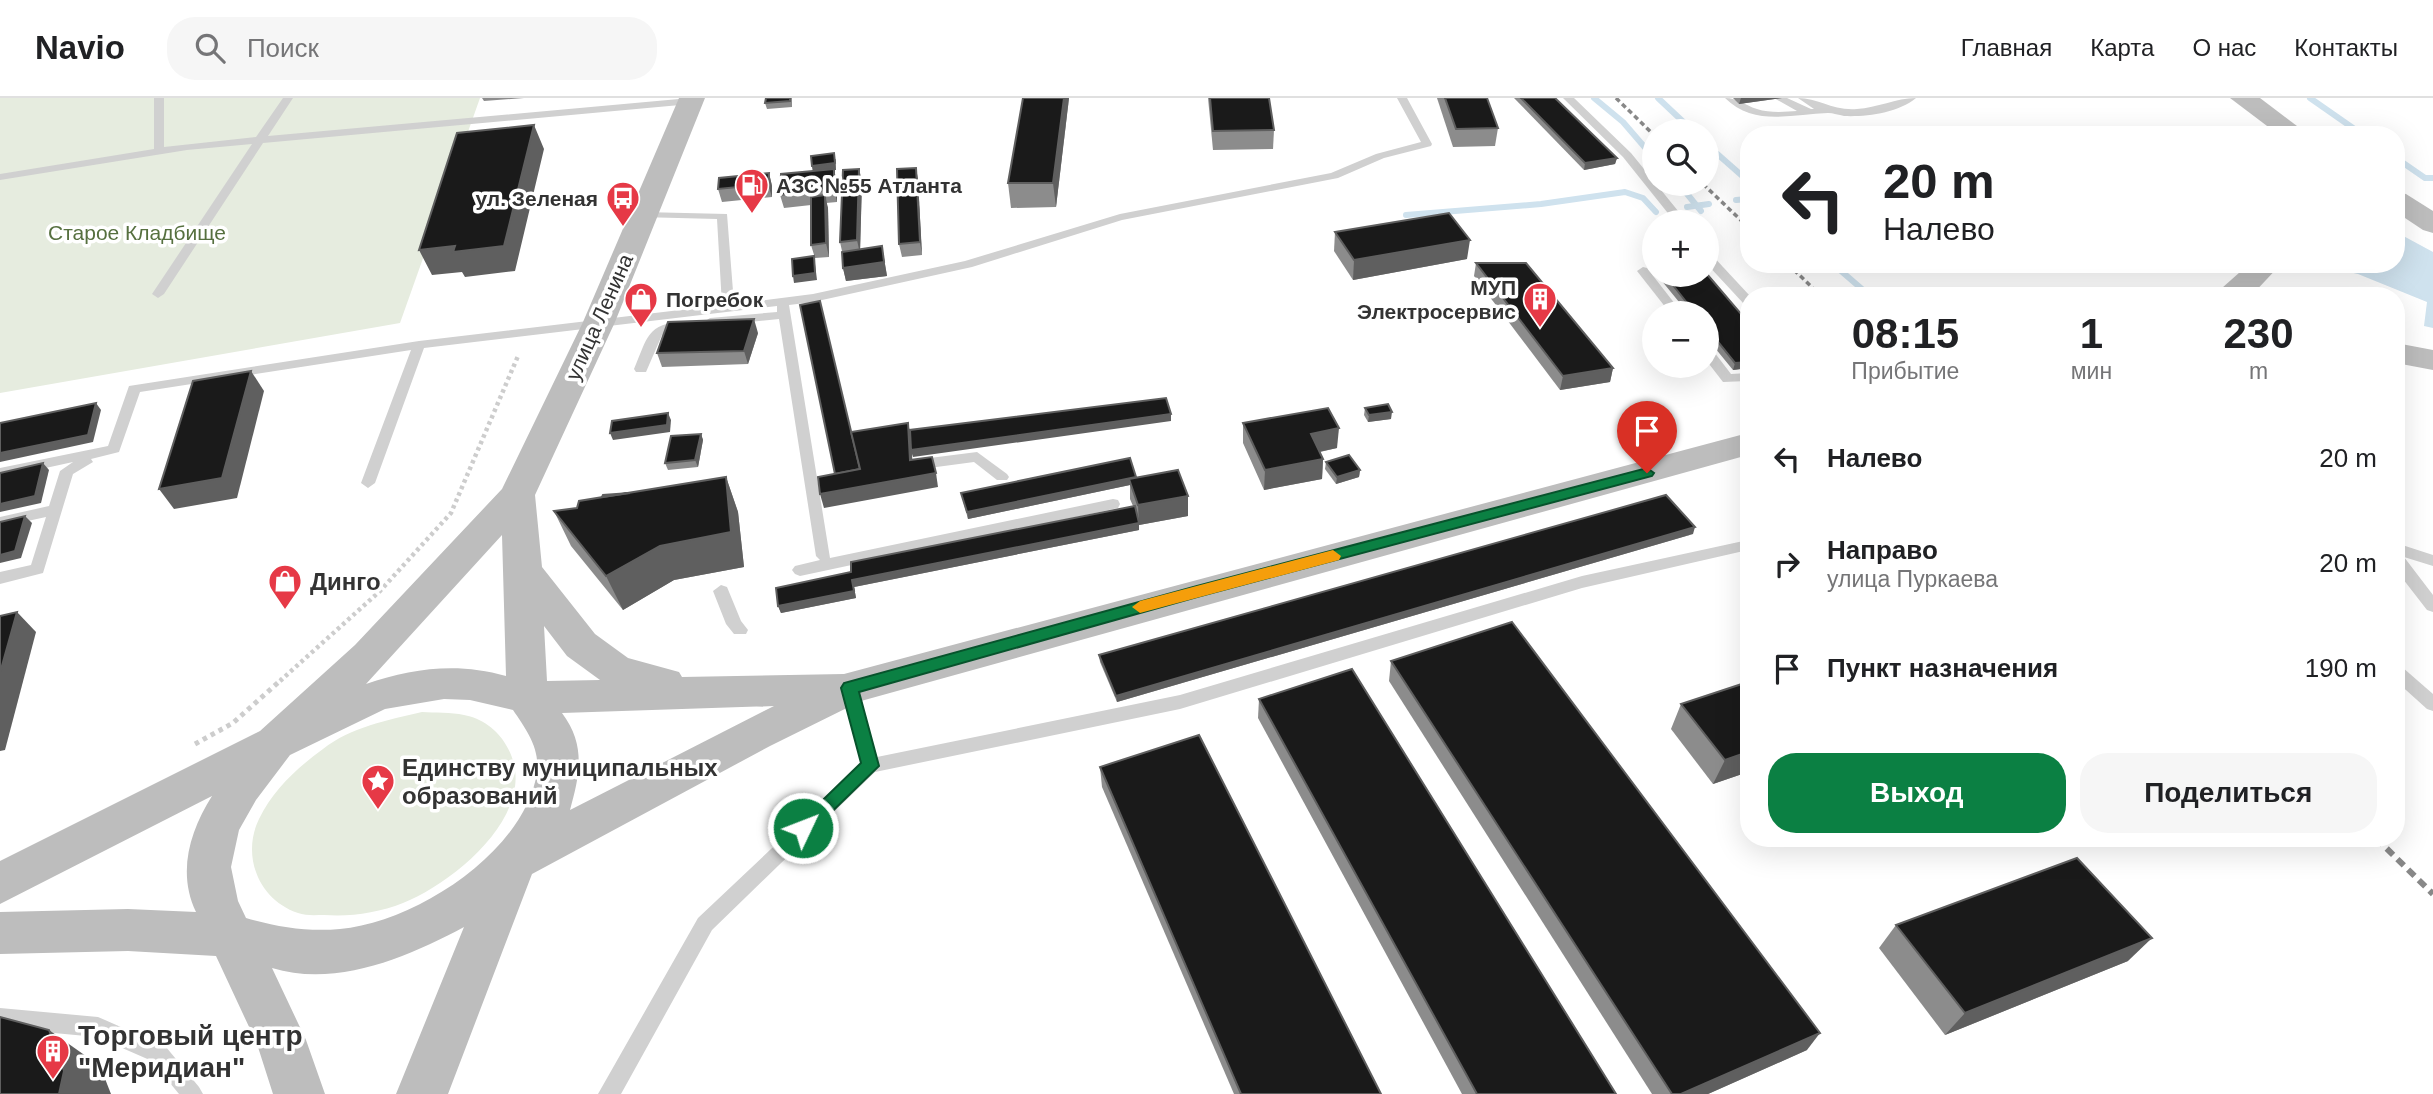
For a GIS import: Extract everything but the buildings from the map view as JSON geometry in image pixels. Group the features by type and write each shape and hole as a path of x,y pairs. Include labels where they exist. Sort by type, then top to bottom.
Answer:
{"main road":[{"path":"2243,98 2279,126"},
{"name":"улица Ленина","path":"517,495 598,321 692,99"},
{"path":"2405,206 2433,224"},
{"path":"2244,287 2257,273"},
{"path":"2405,354 2433,360"},
{"path":"422,1094 514,861 755,734 850,688 1740,446"},
{"path":"0,933 128,930 232,935 283,950 342,951 405,934 466,903 514,861 546,816 559,771 552,733 527,698 523,570 517,495"},
{"path":"299,1094 281,1040 215,903 208,867 217,827 241,787 275,743 369,656 517,495"},
{"path":"523,570 581,645 616,670 664,683 775,690"},
{"path":"0,884 365,699 412,685 457,682 497,688 527,698 850,688"}],"lane":[{"path":"159,98 159,152"},
{"path":"158,295 288,98"},
{"path":"641,369 656,333 669,326 783,308 821,296 968,264 1120,217 1334,176 1380,156 1427,144 1402,98"},
{"path":"1567,98 1627,155 1671,210"},
{"path":"1730,98 1740,107 1773,115 1880,109 1911,98"},
{"path":"1779,98 1809,113"},
{"path":"1803,98 1824,111"},
{"path":"0,177 159,152 598,103 692,99"},
{"path":"643,215 723,216 728,307"},
{"path":"1719,270 1740,292"},
{"path":"1656,287 1667,301"},
{"path":"0,578 38,569 67,471 114,449 134,389 419,345 598,321 728,307 783,308"},
{"path":"783,308 824,556"},
{"path":"368,484 419,345"},
{"path":"1719,368 1728,379"},
{"path":"1719,377 1740,378"},
{"path":"0,473 114,449"},
{"path":"913,465 977,457 1002,477"},
{"path":"800,570 1113,504"},
{"path":"0,522 55,510"},
{"path":"609,1094 705,923 870,766 1180,702 1582,582 1740,547"},
{"path":"2405,551 2433,561"},
{"path":"2405,571 2433,606"},
{"path":"721,591 734,624 740,630"},
{"path":"2405,679 2433,704"},
{"path":"850,688 870,766"},
{"path":"0,1018 98,1027 159,1054 192,1094"}],"path":[{"path":"184,750 233,723 380,591 450,513 518,356"}],"green space":[{"name":"Старое Кладбище","path":"0,98 480,98 400,323 0,393"},
{"path":"422,712 459,714 477,719 494,730 506,745 515,769 514,793 505,817 489,840 447,878 403,903 354,915 304,915 284,907 264,887 253,862 254,833 271,798 295,772 334,741 370,725"}],"water":[{"path":"2405,237 2433,252 2433,328 2424,326 2427,302 2405,293 2405,287 2390,287 2354,273 2405,273"}],"waterway":[{"path":"1594,98 1623,122 1642,144"},
{"path":"1658,98 1680,119"},
{"path":"2310,98 2350,126"},
{"path":"1719,155 1740,174"},
{"path":"2405,164 2425,178 2433,178"},
{"path":"1406,215 1541,204 1625,192 1643,198 1654,210"},
{"path":"1689,196 1697,206"},
{"path":"1736,200 1740,200"},
{"path":"1697,206 1709,204"},
{"path":"1687,207 1697,206"},
{"path":"1697,206 1700,210"},
{"path":"1843,273 1860,287"}],"railway":[{"path":"1616,98 1642,123"},
{"path":"1716,196 1740,219"},
{"path":"1797,273 1812,287"},
{"path":"2385,847 2433,894"}],"slow traffic":[{"path":"1140,607 1333,556"}],"place":[{"name":"АЗС №55 Атланта","path":"752,215"},
{"name":"ул. Зеленая","path":"623,228"},
{"name":"Погребок","path":"641,329"},
{"name":"МУП Электросервис","path":"1540,329"},
{"name":"Динго","path":"285,611"},
{"name":"Единству муниципальных образований","path":"378,811"},
{"name":"Торговый центр \"Меридиан\"","path":"53,1081"}],"route":[{"path":"803,828 870,766 850,688 1197,592 1647,473"}]}
